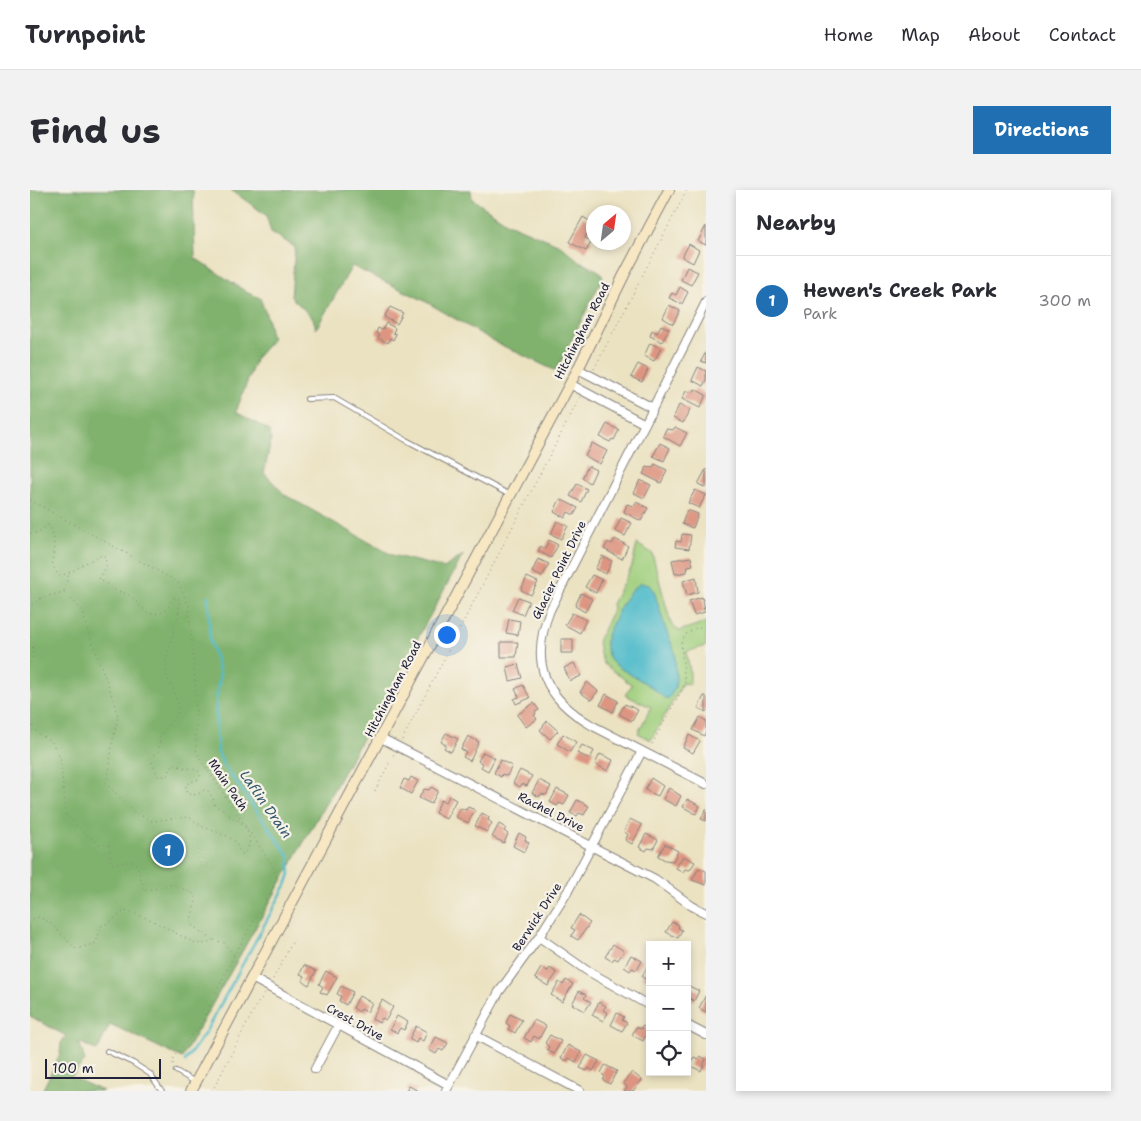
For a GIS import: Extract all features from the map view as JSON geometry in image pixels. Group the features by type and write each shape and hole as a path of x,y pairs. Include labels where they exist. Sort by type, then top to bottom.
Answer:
{"street":[{"name":"Hitchingham Road","path":"193,1087 578,369 669,190"},
{"name":"Glacier Point Drive","path":"705,780 642,751 575,716 564,707 548,685 540,648 544,625 550,610 706,302"},
{"path":"578,369 653,408"},
{"path":"570,384 645,424"},
{"name":"Rachel Drive","path":"381,738 655,879 692,906 706,913"},
{"name":"Berwick Drive","path":"447,1088 500,992 539,937 568,891 642,751"},
{"path":"539,937 586,970 646,1004"},
{"name":"Crest Drive","path":"252,978 447,1088"},
{"path":"315,1069 338,1026"},
{"path":"691,1027 706,1035"},
{"path":"475,1035 580,1091"}],"lane":[{"path":"307,399 334,398 406,440 510,495"},
{"path":"107,1051 133,1063 150,1074 162,1091"},
{"path":"176,1071 193,1087"}],"path":[{"path":"591,376 687,190"},
{"path":"375,791 583,390"},
{"name":"Main Path","path":"30,500 178,582 189,606 196,696 196,750 200,759 272,865 276,875 273,887 234,956 199,1027 173,1058 172,1061 176,1071"},
{"path":"30,533 37,533 48,526 53,531 55,546 53,566 59,576 69,574 93,558 104,555 107,566 99,579 116,590 129,595 149,614 160,613 169,608 172,599 176,597 180,600 178,615 166,659 167,679 172,686 179,707 177,715 160,737 159,751 151,756 153,765 158,776 166,776 174,763 178,766 198,770 199,779 186,784 186,793 190,795 199,794 204,790 208,791 213,798 215,806 223,809 226,815 239,821 250,837 250,844 243,854 238,849 236,842 227,836 201,826 189,817 152,821 134,812 106,782 118,717 82,610 64,592"},
{"path":"64,592 69,574"},
{"path":"30,606 41,598 64,592"},
{"path":"652,744 685,684 681,642 686,634 706,625"},
{"path":"30,632 32,660 30,663"},
{"path":"30,722 37,733 50,741 60,757 66,815 99,844 109,845 111,864 133,861 138,868 144,891 174,884 194,894 196,900 190,924 213,940 224,943 234,956"},
{"path":"30,920 39,917 48,921 76,949 96,943 101,926 109,923 125,910 149,919 195,943 204,944 213,940"},
{"path":"211,1091 216,1086 257,1004 269,987 294,939"}],"green space":[{"path":"30,190 193,190 195,258 248,293 260,298 267,317 272,340 256,358 236,412 270,431 271,441 264,473 285,495 392,555 444,568 463,555 393,684 182,1058 110,1024 97,1051 79,1042 85,1061 71,1077 103,1091 42,1091 60,1054 61,1043 66,1036 30,1016"},
{"path":"231,190 471,190 472,199 508,223 560,245 579,261 599,271 603,277 556,371 495,342 423,300 352,266 316,329 313,318 291,297 295,247 271,232 266,215"},
{"path":"637,544 652,553 671,624 679,631 706,622 706,646 686,652 690,671 690,684 683,683 651,740 638,733 651,707 625,695 632,685 604,664 598,642 613,609 612,604 632,566"}],"water":[{"path":"641,583 649,585 654,591 675,652 675,688 669,698 664,698 658,692 613,663 606,650 607,636 619,609 628,595"}],"building":[{"path":"583,217 586,219 586,251 569,242"},
{"path":"706,226 706,245 698,241"},
{"path":"689,244 699,250 693,263 682,257"},
{"path":"687,267 698,272 691,285 681,280"},
{"path":"680,287 688,292 682,304 669,298 672,293 676,295"},
{"path":"669,305 680,311 673,324 663,318"},
{"path":"390,307 403,313 397,324 384,317"},
{"path":"386,323 395,328 393,333 396,334 393,340 390,338 388,343 378,338 379,335 376,333 378,328 382,330"},
{"path":"661,325 669,329 662,342 650,336 652,330 657,333"},
{"path":"650,343 661,348 654,361 644,356"},
{"path":"706,352 706,363 701,361"},
{"path":"638,364 648,369 642,382 631,377"},
{"path":"698,367 706,371 706,380 703,386 692,380"},
{"path":"695,389 706,395 700,408 682,399 686,391 693,393"},
{"path":"679,405 690,410 683,423 673,418"},
{"path":"607,424 619,430 614,440 612,439 610,442 600,437"},
{"path":"675,427 687,433 680,446 663,436 666,429 673,430"},
{"path":"592,443 607,451 600,464 585,456"},
{"path":"660,443 670,448 664,461 653,456"},
{"path":"655,464 667,470 661,483 643,474 647,467 653,468"},
{"path":"588,466 596,470 590,483 582,478"},
{"path":"706,469 706,488 698,484"},
{"path":"640,480 651,485 644,498 634,493"},
{"path":"577,484 587,489 581,502 570,496"},
{"path":"695,490 706,495 699,508 688,503"},
{"path":"560,499 578,508 574,515 568,512 565,518 554,512"},
{"path":"636,502 648,508 641,521 624,512 627,504 634,506"},
{"path":"687,510 698,514 693,528 682,524"},
{"path":"621,518 632,523 625,536 615,531"},
{"path":"557,521 568,526 561,539 551,534"},
{"path":"682,534 691,535 689,549 675,547 676,541 681,542"},
{"path":"615,539 628,546 622,559 604,549 608,542 612,544"},
{"path":"549,540 558,545 551,558 538,551 541,546 545,549"},
{"path":"602,556 612,561 606,574 595,569"},
{"path":"691,557 693,565 688,566 687,572 675,574 672,560"},
{"path":"538,559 549,564 542,577 532,572"},
{"path":"592,575 602,580 596,593 585,587"},
{"path":"527,577 538,582 531,595 521,590"},
{"path":"696,577 698,592 687,595 683,581"},
{"path":"581,593 592,599 585,612 575,606"},
{"path":"518,597 529,601 523,615 512,610"},
{"path":"702,597 705,612 694,615 689,601"},
{"path":"572,613 586,620 580,633 565,625"},
{"path":"509,619 520,621 518,635 506,633"},
{"path":"561,639 573,639 573,653 561,653"},
{"path":"501,642 518,642 516,657 501,657"},
{"path":"574,663 581,676 570,681 564,668"},
{"path":"518,664 522,678 510,681 507,667"},
{"path":"587,682 598,691 591,700 580,692"},
{"path":"523,685 530,698 516,704 514,699 519,697 515,689"},
{"path":"606,694 618,701 613,712 600,705"},
{"path":"704,696 706,696 706,712 698,708"},
{"path":"534,703 539,710 534,715 537,719 526,727 517,715"},
{"path":"625,704 638,710 632,721 619,714"},
{"path":"700,717 706,721 704,736 693,730"},
{"path":"547,721 558,731 550,739 540,730"},
{"path":"446,733 458,739 451,752 444,748 446,745 441,742"},
{"path":"563,734 576,742 570,752 557,744"},
{"path":"689,735 700,741 693,753 683,748"},
{"path":"468,736 479,742 470,761 463,757 466,752 461,749"},
{"path":"582,745 594,751 590,759 577,753"},
{"path":"483,752 495,758 488,771 481,767 483,764 478,761"},
{"path":"600,754 613,760 608,771 595,764"},
{"path":"500,760 512,766 507,776 502,774 501,777 494,773"},
{"path":"520,770 532,776 527,786 522,784 520,787 513,783"},
{"path":"411,777 418,781 411,794 400,788 404,779 409,781"},
{"path":"651,778 663,786 658,796 645,790"},
{"path":"539,780 551,786 546,795 541,794 539,797 532,793"},
{"path":"431,787 438,791 431,804 419,798 424,789 429,790"},
{"path":"669,788 681,796 676,806 663,799"},
{"path":"557,789 569,795 564,805 559,803 557,806 550,802"},
{"path":"449,796 456,800 446,819 435,813 441,800 446,802"},
{"path":"687,799 700,806 696,814 683,807"},
{"path":"577,800 589,806 584,815 579,813 577,816 570,813"},
{"path":"468,807 475,810 468,823 456,817 461,808 466,810"},
{"path":"706,809 706,821 701,819"},
{"path":"482,813 489,817 488,820 492,823 487,832 475,826"},
{"path":"630,819 642,825 632,844 625,840 628,835 624,831"},
{"path":"499,824 506,828 504,831 508,834 504,843 492,837"},
{"path":"519,833 526,837 525,840 529,843 524,852 513,846"},
{"path":"646,834 658,840 653,849 648,848 646,851 639,847"},
{"path":"665,844 678,851 673,861 665,860 658,856"},
{"path":"683,856 695,862 690,870 685,869 683,872 676,868"},
{"path":"699,868 706,871 706,885 692,880"},
{"path":"579,915 590,923 578,940 571,936 575,930 571,928"},
{"path":"672,922 679,925 678,928 682,930 678,938 666,932"},
{"path":"613,944 624,951 618,960 614,958 612,961 605,957"},
{"path":"631,955 642,961 637,970 632,968 630,971 624,967"},
{"path":"304,965 316,971 309,985 302,981 304,976 300,974"},
{"path":"541,968 548,971 550,968 557,973 548,986 535,978"},
{"path":"646,969 646,979 642,977"},
{"path":"326,971 337,977 327,995 320,992 323,987 319,984"},
{"path":"566,980 573,984 562,1002 551,995 559,982 563,985"},
{"path":"341,986 353,992 346,1005 339,1001 341,996 337,994"},
{"path":"691,987 699,991 694,1001 691,999"},
{"path":"579,991 586,995 584,998 591,1002 585,1011 572,1004"},
{"path":"706,995 706,1012 699,1008"},
{"path":"359,996 372,1003 367,1012 361,1009 359,1012 353,1008"},
{"path":"382,1000 393,1007 386,1020 382,1018 379,1023 372,1019"},
{"path":"599,1002 606,1006 603,1010 608,1013 603,1021 592,1015"},
{"path":"617,1013 624,1017 622,1020 627,1023 622,1031 611,1025"},
{"path":"510,1014 522,1020 515,1033 508,1029 510,1026 506,1023"},
{"path":"397,1016 408,1022 404,1030 400,1028 397,1033 390,1029"},
{"path":"534,1020 546,1026 539,1039 534,1036 531,1042 524,1038"},
{"path":"416,1026 427,1032 423,1041 418,1038 416,1043 409,1039"},
{"path":"642,1026 646,1028 646,1035 643,1041 632,1035 636,1027 641,1029"},
{"path":"550,1035 561,1041 554,1054 547,1050 549,1047 545,1043"},
{"path":"436,1037 448,1043 443,1051 439,1049 436,1054 429,1050"},
{"path":"568,1045 581,1052 576,1062 569,1058 567,1061 561,1058"},
{"path":"587,1055 599,1061 593,1071 589,1068 587,1071 580,1068"},
{"path":"700,1056 706,1059 701,1071 691,1066 694,1057 698,1059"},
{"path":"605,1065 617,1071 610,1084 603,1080 605,1077 601,1073"},
{"path":"632,1072 642,1080 633,1091 624,1091 627,1087 623,1083"},
{"path":"409,1086 419,1091 406,1091"}],"waterway":[{"name":"Laflin Drain","path":"185,1061 205,1033 286,885 290,874 289,856 223,764 218,753 216,701 220,674 210,640 208,596"}],"place":[{"name":"Hewen's Creek Park","path":"168,850"}]}
